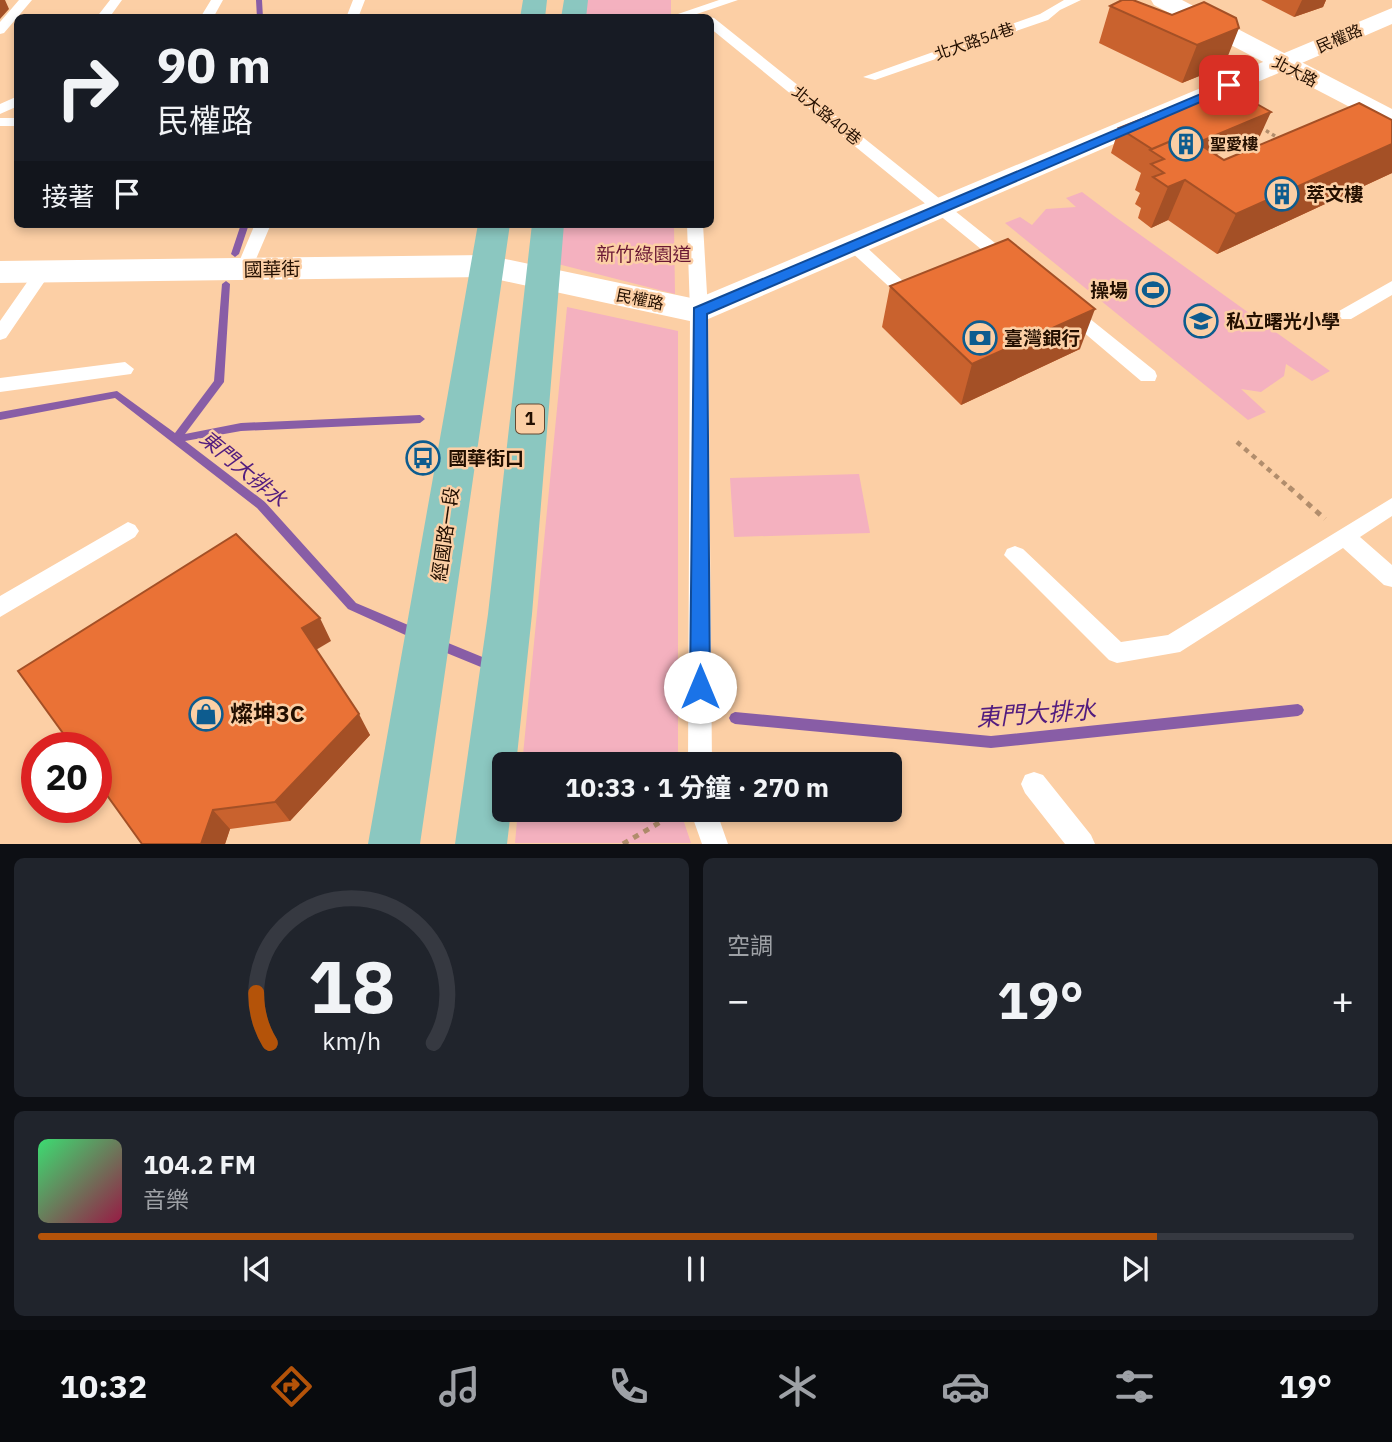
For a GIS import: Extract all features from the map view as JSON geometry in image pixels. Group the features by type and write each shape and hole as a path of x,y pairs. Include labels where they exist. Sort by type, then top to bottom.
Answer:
{"main road":[{"name":"經國路一段","path":"394,844 493,228"},
{"name":"1","path":"481,844 510,614 548,228"}],"street":[{"name":"北大路","path":"1163,0 1392,120"},
{"name":"民權路","path":"542,279 699,311 944,209 1392,15"},
{"name":"國華街","path":"0,272 486,266 542,279"}],"lane":[{"path":"0,30 26,0"},
{"path":"105,14 116,0"},
{"path":"691,12 732,0"},
{"name":"北大路54巷","path":"870,77 1044,17 1056,7 1075,0"},
{"name":"北大路40巷","path":"714,24 944,209"},
{"path":"944,209 1022,273"},
{"path":"244,269 261,228"},
{"path":"695,228 699,311 700,752"},
{"path":"855,246 902,289 937,275"},
{"path":"972,261 996,252"},
{"path":"0,334 43,272"},
{"path":"1345,315 1392,287"},
{"path":"1054,299 1148,376"},
{"path":"0,385 125,369"},
{"path":"1015,555 1117,653 1172,645 1392,506"},
{"path":"0,607 128,531"},
{"path":"1344,536 1392,578"},
{"path":"1034,784 1082,844"},
{"path":"707,822 715,844"}],"path":[{"path":"1258,127 1280,139"},
{"path":"1268,145 1292,133"},
{"path":"1237,442 1344,536"},
{"path":"623,844 661,822"}],"green space":[{"path":"587,0 671,0 671,14 585,14"},
{"path":"1082,192 1330,371 1312,381 1286,364 1284,376 1261,392 1241,389 1266,412 1248,420 1005,223 1020,217 1032,225 1046,209 1076,207 1066,198"},
{"name":"新竹綠園道","path":"558,228 674,228 675,294 554,263"},
{"name":"新竹綠園道","path":"567,307 678,331 678,752 523,752"},
{"path":"859,474 870,533 734,537 730,478"},
{"path":"517,822 684,822 691,843 515,843"}],"building":[{"path":"1122,0 1133,0 1172,15 1204,2 1236,18 1239,28 1197,45 1110,6"},
{"path":"1225,86 1271,112 1197,143 1185,135 1152,149 1119,128"},
{"path":"1359,103 1392,120 1392,144 1236,214 1185,180 1168,187 1153,177 1164,173 1151,164 1164,159 1150,150 1185,135 1224,160"},
{"path":"1008,239 1095,309 972,364 890,286"},
{"name":"燦坤3C","path":"236,534 320,618 302,628 359,714 275,802 213,810 201,844 142,844 112,802 112,732 62,732 18,671"}],"waterway":[{"path":"259,0 260,14"},
{"path":"235,254 244,228"},
{"path":"226,284 219,382 176,439 241,427 420,419"},
{"name":"東門大排水","path":"0,416 117,394 261,505 352,606 416,634"},
{"name":"東門大排水","path":"436,643 493,667"},
{"name":"東門大排水","path":"735,718 991,742 1298,710"}],"place":[{"name":"聖愛樓","path":"1186,144"},
{"name":"萃文樓","path":"1282,194"},
{"name":"操場","path":"1153,290"},
{"name":"私立曙光小學","path":"1201,321"},
{"name":"臺灣銀行","path":"980,338"},
{"name":"國華街口","path":"423,458"},
{"name":"燦坤3C","path":"206,714"}],"route":[{"path":"700,687 699,311 944,209 1229,85"}]}
